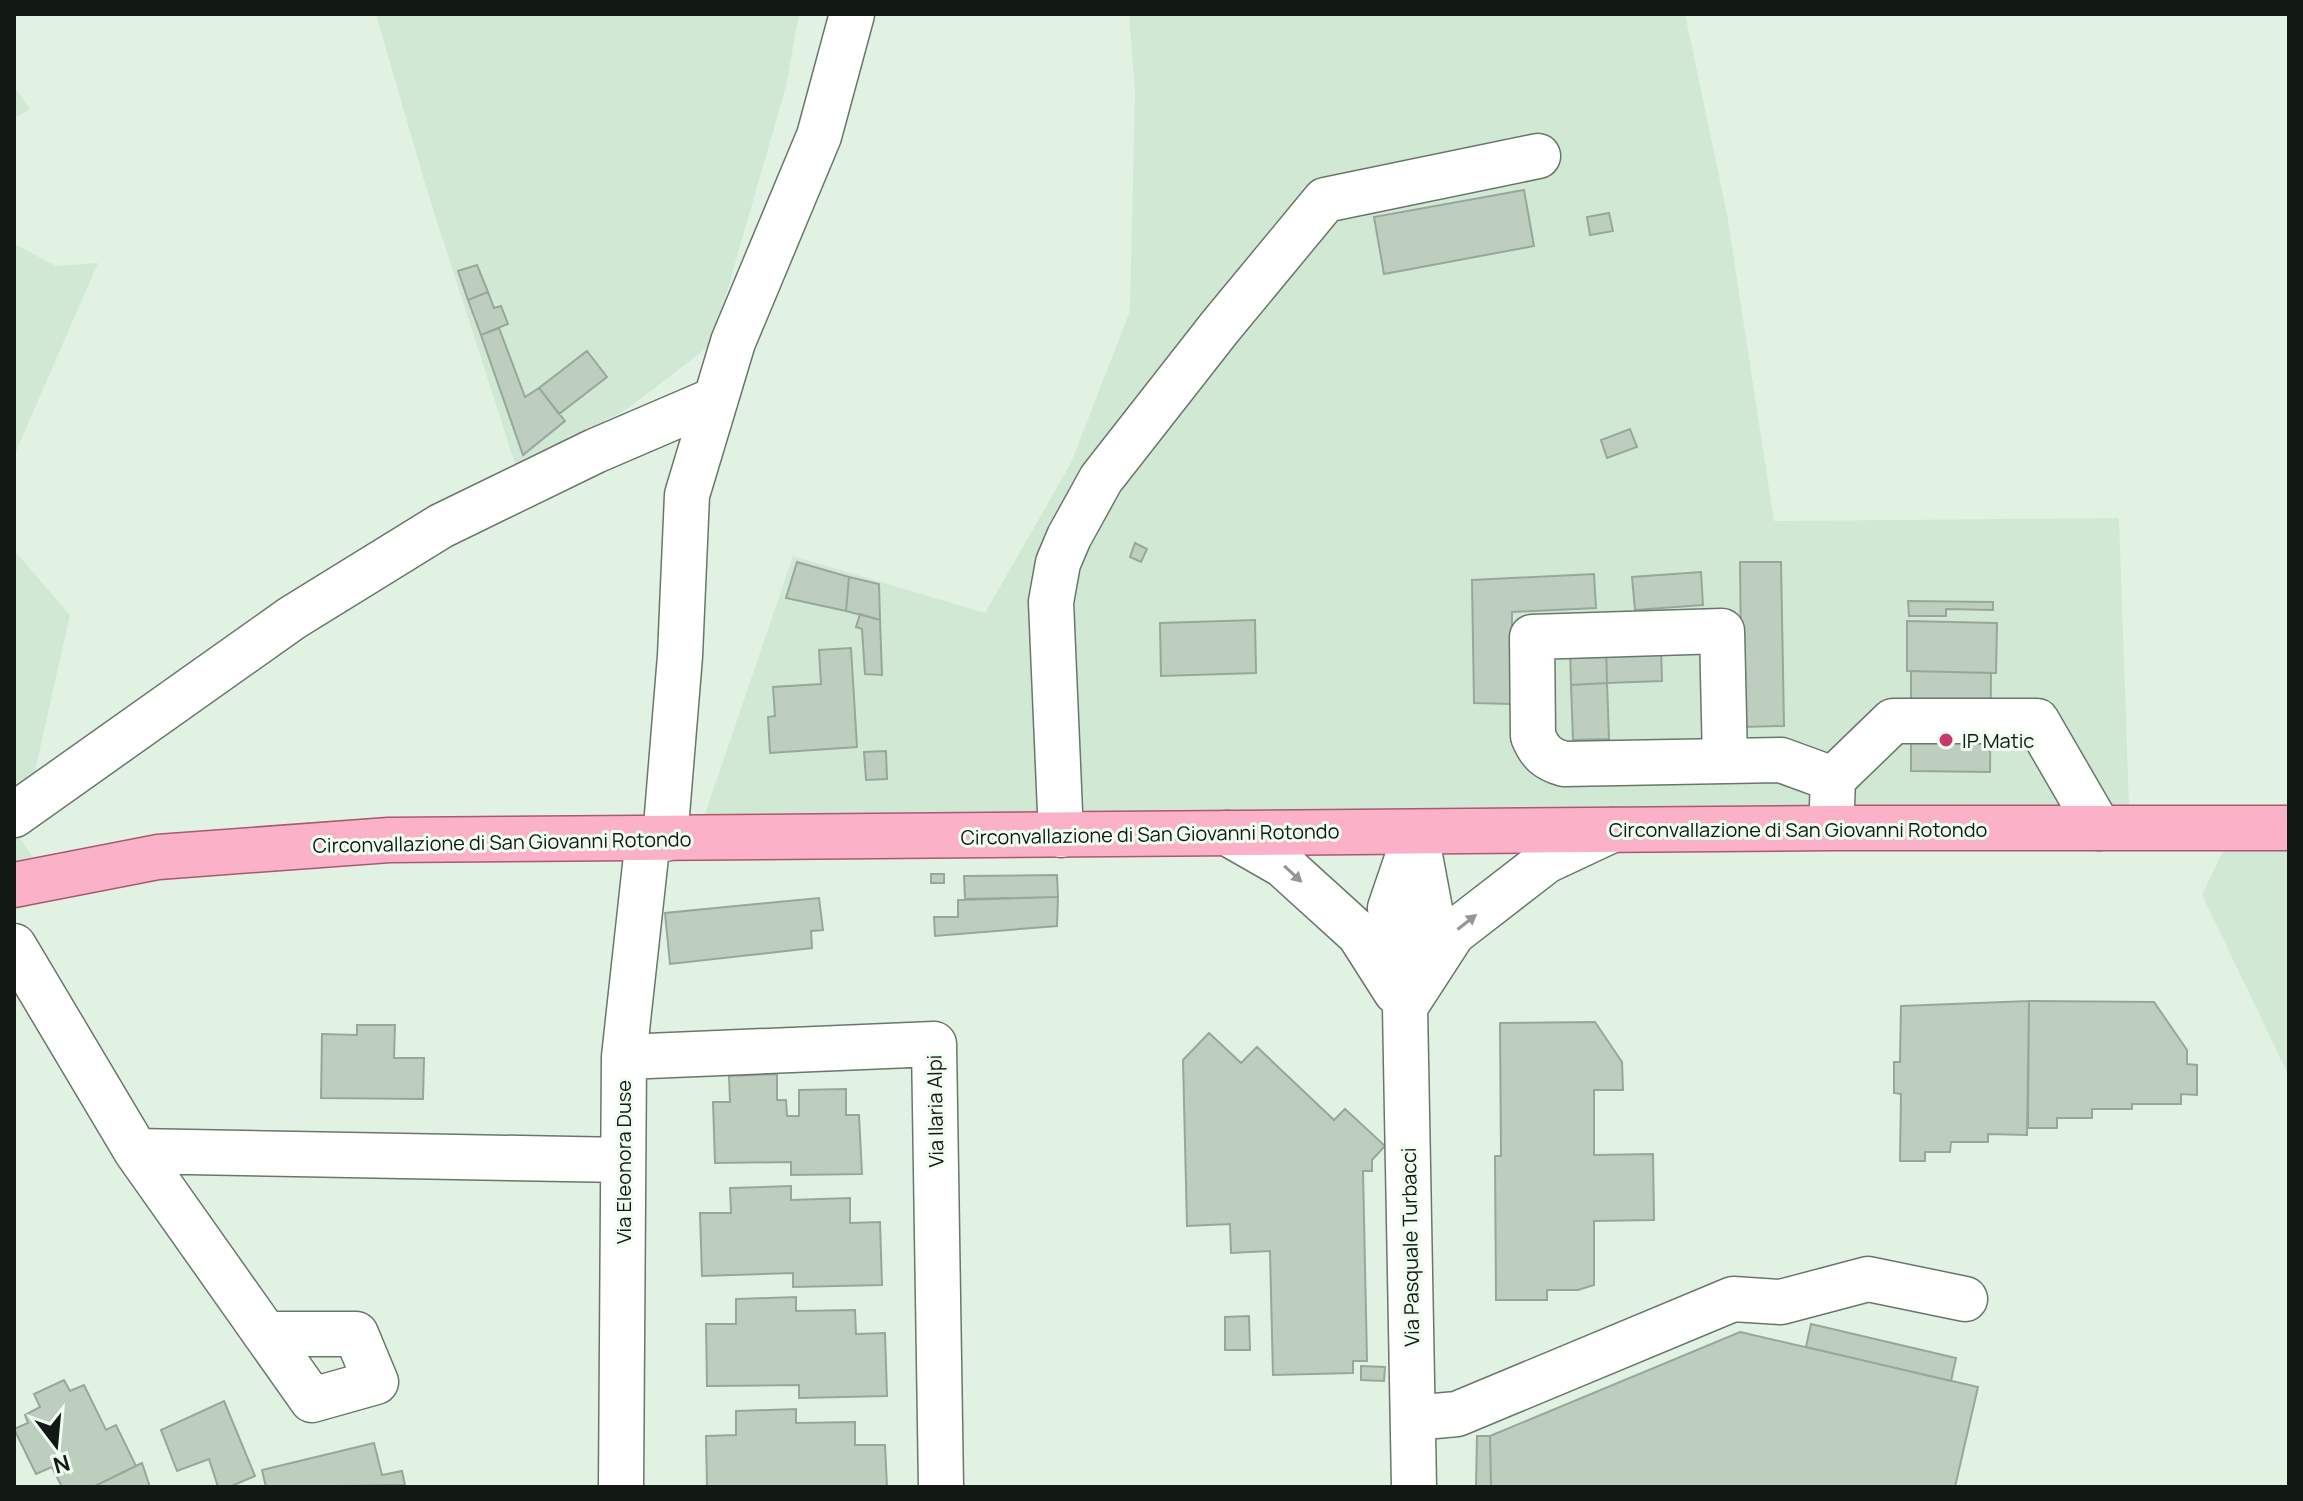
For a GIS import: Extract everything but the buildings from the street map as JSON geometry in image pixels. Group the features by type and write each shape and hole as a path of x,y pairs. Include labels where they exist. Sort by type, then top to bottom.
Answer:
{"main road":[{"name":"Circonvallazione di San Giovanni Rotondo","path":"14,885 113,863 212,851 389,840 1831,828 2289,828"}],"street":[{"name":"Via Eleonora Duse","path":"621,1487 624,1057 657,839 680,656 687,495 733,342 819,136 852,14"},
{"path":"1061,835 1051,602 1058,563 1101,479 1325,200 1538,156"},
{"path":"14,815 292,618 441,526 595,451 716,399"},
{"path":"1725,761 1722,631 1532,637 1533,736 1538,749 1548,759 1564,764 1781,760 1833,779"},
{"path":"1831,828 1833,779 1893,721 2037,721 2099,828"},
{"path":"1227,833 1283,865 1359,934 1405,1007 1453,933 1546,861 1612,830"},
{"name":"Via Pasquale Turbacci","path":"1414,1487 1405,1007 1430,909 1416,832"},
{"path":"14,946 136,1151 265,1334"},
{"name":"Via Ilaria Alpi","path":"624,1057 934,1044 941,1487"},
{"path":"136,1151 623,1160"},
{"path":"1413,1418 1457,1414 1733,1299 1781,1302 1868,1279 1965,1299"}],"shaded area":[{"path":"376,14 799,14 786,86 712,344 627,409 516,467 426,187"},
{"path":"1129,14 1685,14 1727,214 1774,521 2119,518 2129,805 703,820 793,556 985,613 1071,463 1130,311 1135,91"},
{"path":"14,86 30,109 14,119"},
{"path":"14,241 16,245 56,266 98,263 14,456"},
{"path":"14,550 70,615 20,838 59,897 14,911"},
{"path":"2224,849 2289,849 2289,1076 2202,895"}],"place":[{"name":"IP Matic","path":"1946,740"}]}
